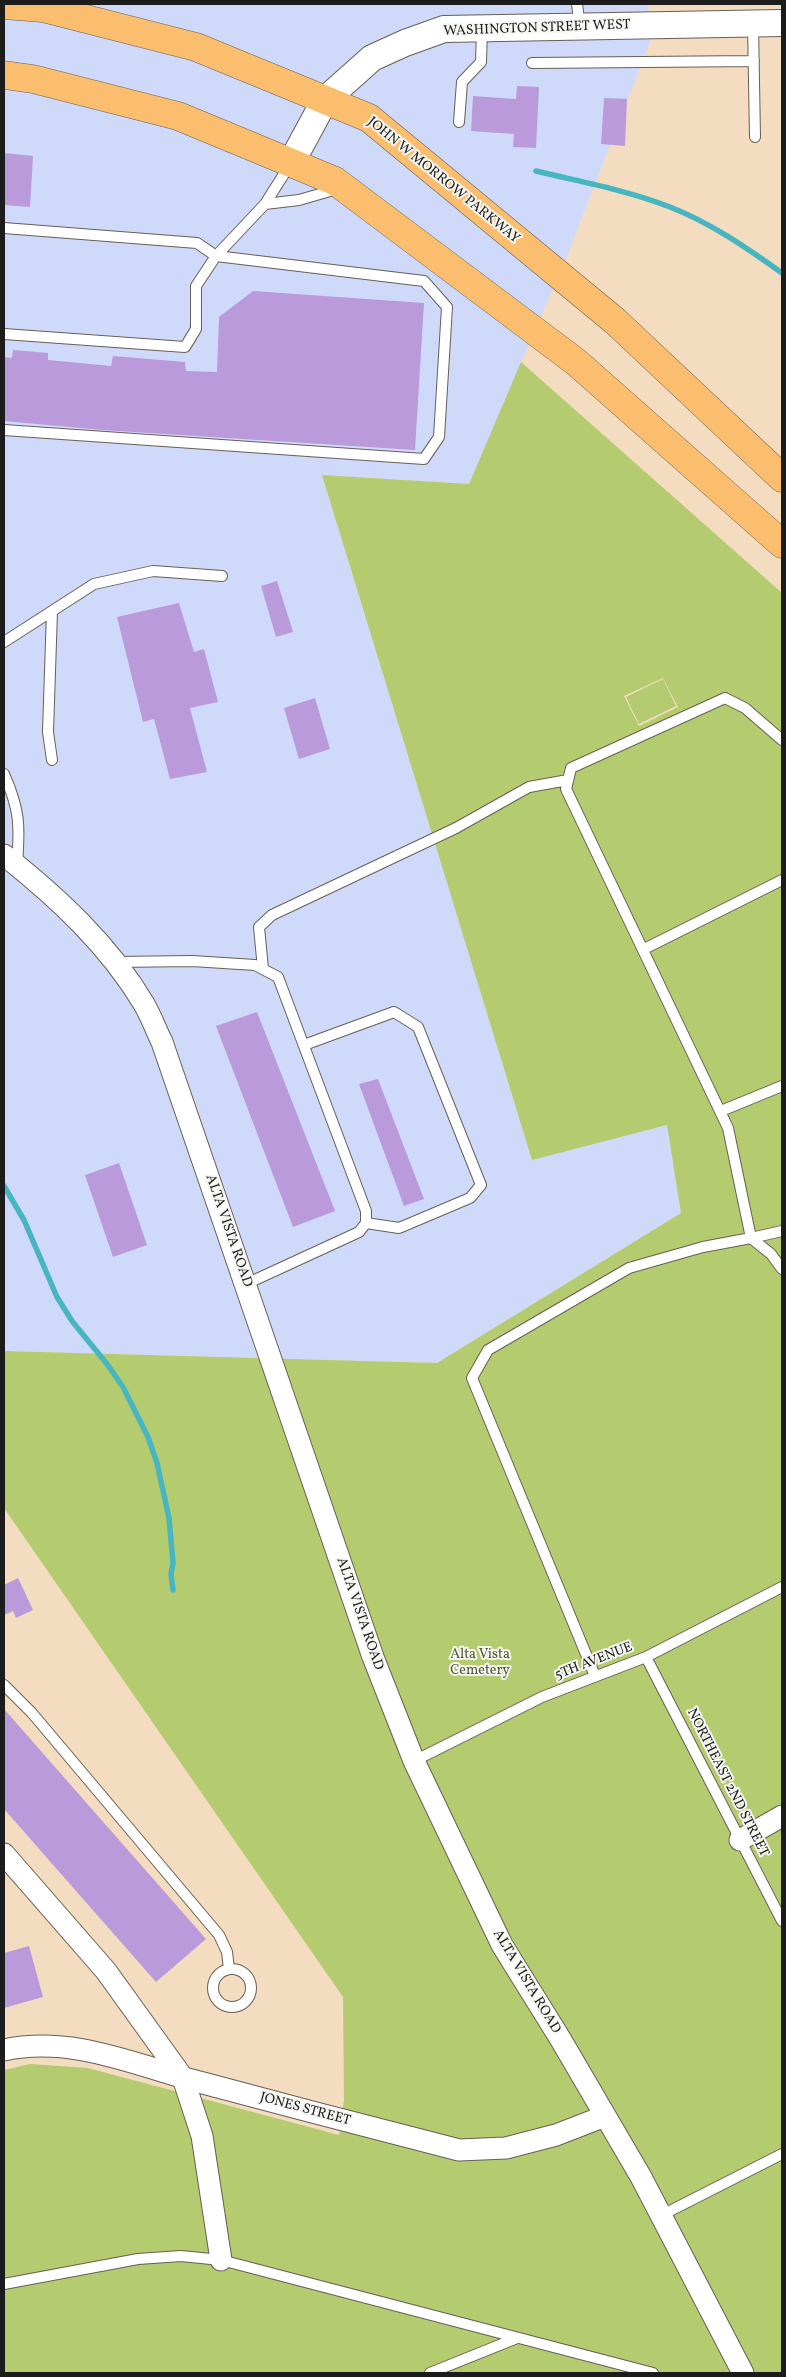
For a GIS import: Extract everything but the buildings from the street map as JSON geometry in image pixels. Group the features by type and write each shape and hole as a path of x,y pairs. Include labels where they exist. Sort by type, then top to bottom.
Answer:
{"main road":[{"name":"JOHN W MORROW PARKWAY","path":"4,5 58,7 196,47 369,118 615,321 782,478"},
{"path":"4,75 33,79 178,116 335,181 576,362 782,544"}],"street":[{"name":"WASHINGTON STREET WEST","path":"291,163 324,100 372,58 405,42 444,29 482,28 579,15 753,24 782,23"},
{"name":"ALTA VISTA ROAD","path":"10,860 44,887 102,947 144,1004 162,1042 373,1657 414,1761 502,1946 605,2116 662,2215 743,2373"},
{"path":"740,1840 782,1816"},
{"path":"4,1854 106,1971 182,2078 202,2136 221,2260"},
{"name":"JONES STREET","path":"4,2050 16,2047 58,2045 104,2053 182,2078 459,2150 506,2148 556,2135 605,2116"}],"lane":[{"path":"753,24 755,138"},
{"path":"459,122 462,82 481,62 482,28"},
{"path":"532,64 754,62"},
{"path":"4,334 185,347 196,329 196,286 216,256 265,204 291,163"},
{"path":"265,204 299,200 343,187"},
{"path":"4,228 197,243 216,256 424,281 447,307 439,437 424,459 4,430"},
{"path":"4,642 94,584 153,570 222,576"},
{"path":"52,611 48,732 52,760"},
{"path":"782,740 746,708 725,698 571,768 566,788 728,1128 751,1238 771,1254 782,1269"},
{"path":"4,774 14,797 20,825 10,860"},
{"path":"263,969 259,928 272,915 456,828 529,787 568,780"},
{"path":"644,949 782,880"},
{"path":"114,962 192,961 255,964 278,977 366,1211 366,1223 359,1232 246,1284"},
{"path":"304,1045 394,1012 418,1027 481,1185 470,1198 398,1228 366,1223"},
{"path":"721,1111 782,1086"},
{"path":"595,1676 472,1378 488,1350 629,1268 703,1247 782,1231"},
{"name":"5TH AVENUE","path":"414,1761 542,1697 646,1657 782,1587"},
{"name":"NORTHEAST 2ND STREET","path":"646,1657 782,1921"},
{"path":"4,1685 32,1713 219,1935 227,1952 229,1969"},
{"path":"662,2215 782,2154"},
{"path":"4,2284 138,2258 181,2256 221,2260 653,2373"},
{"path":"430,2373 517,2338"}],"shaded area":[{"path":"4,4 648,4 652,37 567,256 469,484 322,475 532,1159 668,1125 681,1213 437,1363 4,1351"}],"green space":[{"name":"Alta Vista Cemetery","path":"521,362 782,593 782,2373 4,2373 4,2070 30,2064 88,2068 339,2135 344,2100 343,1997 4,1508 4,1351 437,1363 681,1213 667,1125 532,1160 322,475 469,484","holes":["663,678 678,707 639,726 624,696"]},
{"path":"663,679 676,706 639,724 626,697"}],"waterway":[{"path":"536,171 621,191 685,213 742,245 782,273"},
{"path":"4,1186 24,1220 57,1297 72,1321 123,1387 148,1437 157,1463 169,1518 173,1590"}]}
